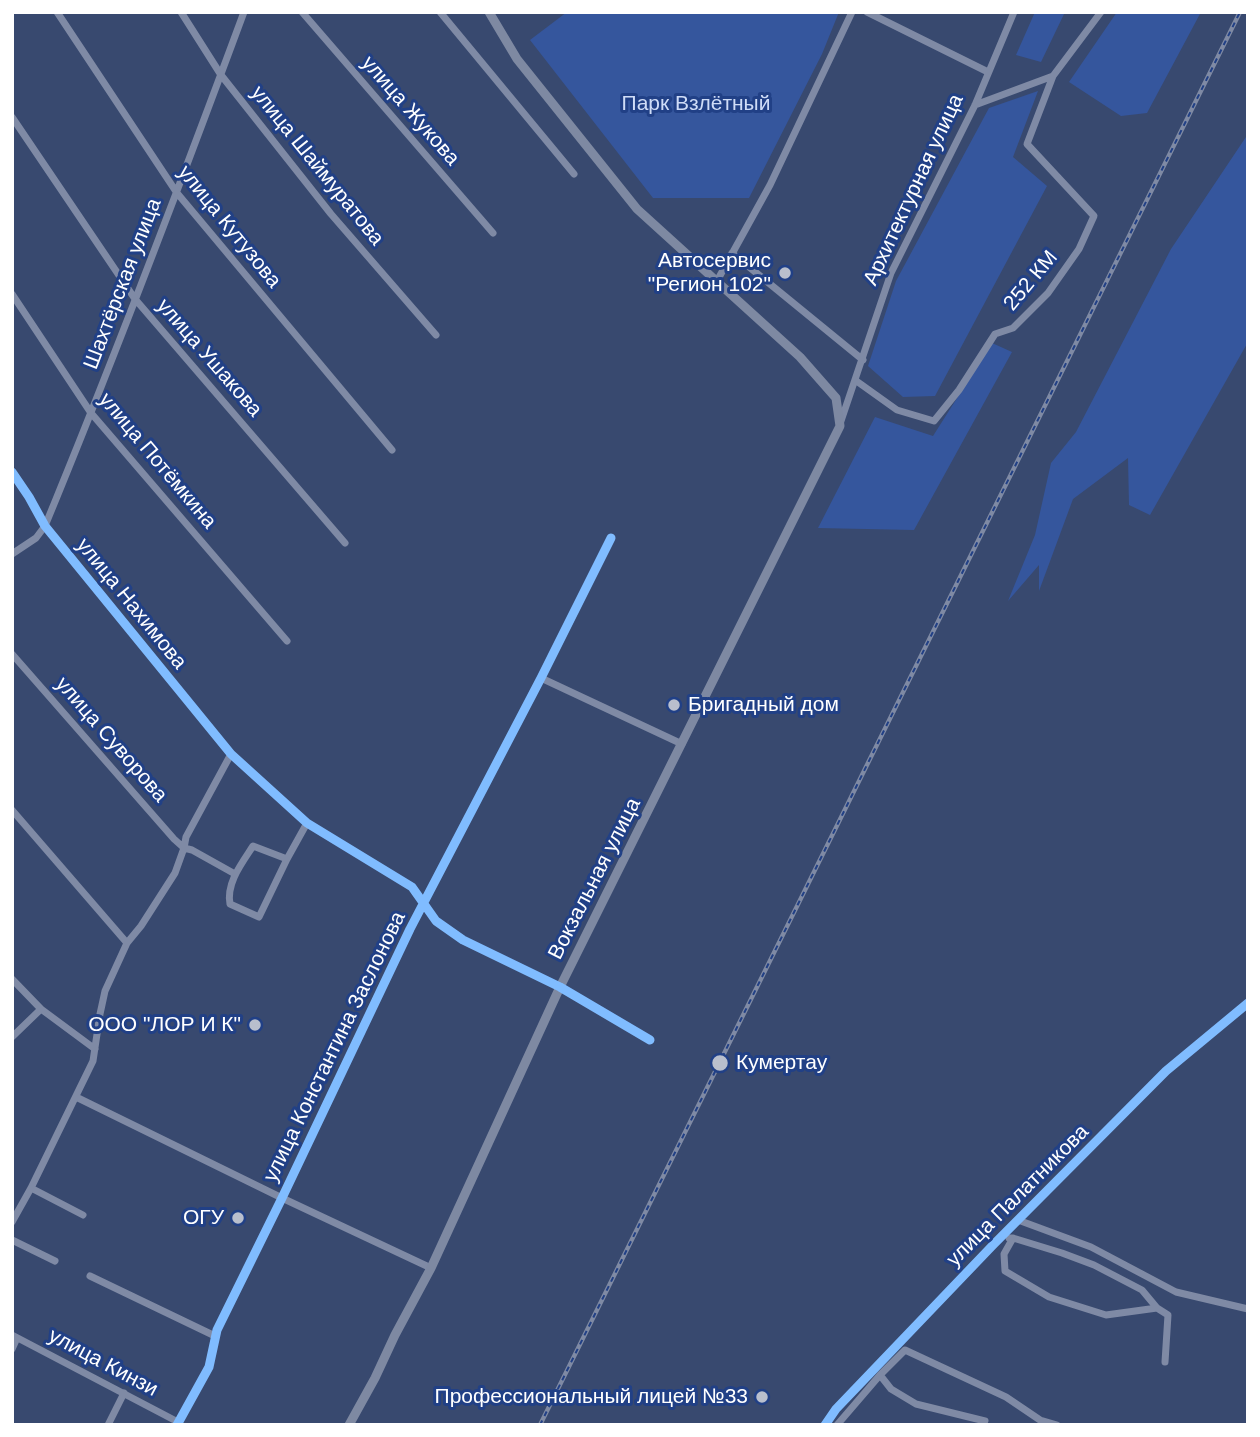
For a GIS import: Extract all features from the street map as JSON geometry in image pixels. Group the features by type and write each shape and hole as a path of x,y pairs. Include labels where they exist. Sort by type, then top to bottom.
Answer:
{"main road":[{"path":"489,12 517,59 637,209 800,357 836,398 840,426"},
{"name":"Вокзальная улица","path":"349,1425 430,1268 560,987 840,426"}],"street":[{"name":"улица Кутузова","path":"57,12 177,194 392,450"},
{"name":"улица Шаймуратова","path":"181,12 221,75 331,214 436,335"},
{"name":"Шахтёрская улица","path":"12,554 36,538 44,526 177,194 244,12"},
{"name":"улица Жукова","path":"302,12 493,233"},
{"path":"440,12 574,174"},
{"path":"717,281 771,185 852,12"},
{"path":"867,12 988,72"},
{"name":"Архитектурная улица","path":"840,426 891,273 975,105 1014,12"},
{"path":"975,105 1053,76 1101,12"},
{"name":"252 КМ","path":"855,380 897,410 934,421 959,390 995,334 1013,328 1048,293 1079,249 1094,216 1027,144 1053,76"},
{"name":"улица Ушакова","path":"12,117 135,299 345,542"},
{"path":"732,253 863,360"},
{"name":"улица Потёмкина","path":"12,294 91,413 287,641"},
{"name":"улица Нахимова","path":"12,471 44,526 231,754 307,823 412,887 436,921 463,940 560,987 650,1040"},
{"name":"улица Константина Заслонова","path":"178,1423 209,1367 217,1330 410,929 611,538"},
{"name":"улица Суворова","path":"12,654 184,848"},
{"path":"541,678 681,744"},
{"path":"12,1222 32,1188 93,1061 105,991 127,943 158,902 175,873 186,837 231,754"},
{"path":"12,810 127,943"},
{"path":"287,859 253,846 235,874 228,895 230,904 259,917 307,823"},
{"path":"184,848 235,874"},
{"path":"12,979 41,1009 95,1049"},
{"name":"улица Палатникова","path":"825,1425 836,1409 1002,1236 1166,1071 1248,1003"},
{"path":"12,1037 41,1009"},
{"path":"76,1097 430,1268"},
{"path":"32,1188 83,1215"},
{"path":"1018,1220 1091,1247 1176,1292 1248,1309"},
{"path":"1002,1236 1094,1265 1142,1290 1157,1308 1168,1315 1165,1362"},
{"path":"1013,1238 1004,1254 1005,1271 1049,1297 1106,1315 1157,1308"},
{"path":"12,1240 55,1261"},
{"path":"90,1276 215,1336"},
{"path":"12,1349 15,1337"},
{"name":"улица Кинзи","path":"15,1337 124,1392 178,1423"},
{"path":"837,1425 905,1350 1006,1397 1040,1420 1057,1425"},
{"path":"880,1376 891,1389 916,1404 985,1421"},
{"path":"108,1425 124,1392"}],"green space":[{"name":"Парк Взлётный","path":"567,12 839,12 822,54 749,198 653,198 530,40"},
{"path":"1035,12 1065,12 1041,62 1016,55"},
{"path":"1117,12 1201,12 1147,113 1121,116 1069,82"},
{"path":"1038,91 1013,157 1047,186 935,396 903,397 868,366 896,281 989,108"},
{"path":"1248,134 1248,342 1150,515 1129,505 1128,458 1073,499 1039,591 1039,565 1008,601 1035,535 1051,463 1076,432 1171,249"},
{"path":"992,343 1012,352 914,530 818,528 875,417 933,436"}],"railway":[{"path":"540,1425 1240,12"}],"cycle path":[{"path":"12,472 45,526 231,754 307,823 412,887 436,921 463,940 560,987 650,1040"},
{"path":"177,1425 209,1367 217,1330 410,929 611,538"},
{"path":"825,1425 836,1409 993,1245 1166,1071 1248,1003"}],"place":[{"name":"Автосервис \"Регион 102\"","path":"785,273"},
{"name":"Бригадный дом","path":"674,705"},
{"name":"ООО \"ЛОР И К\"","path":"255,1025"},
{"name":"Кумертау","path":"720,1063"},
{"name":"ОГУ","path":"238,1218"},
{"name":"Профессиональный лицей №33","path":"762,1397"}]}
